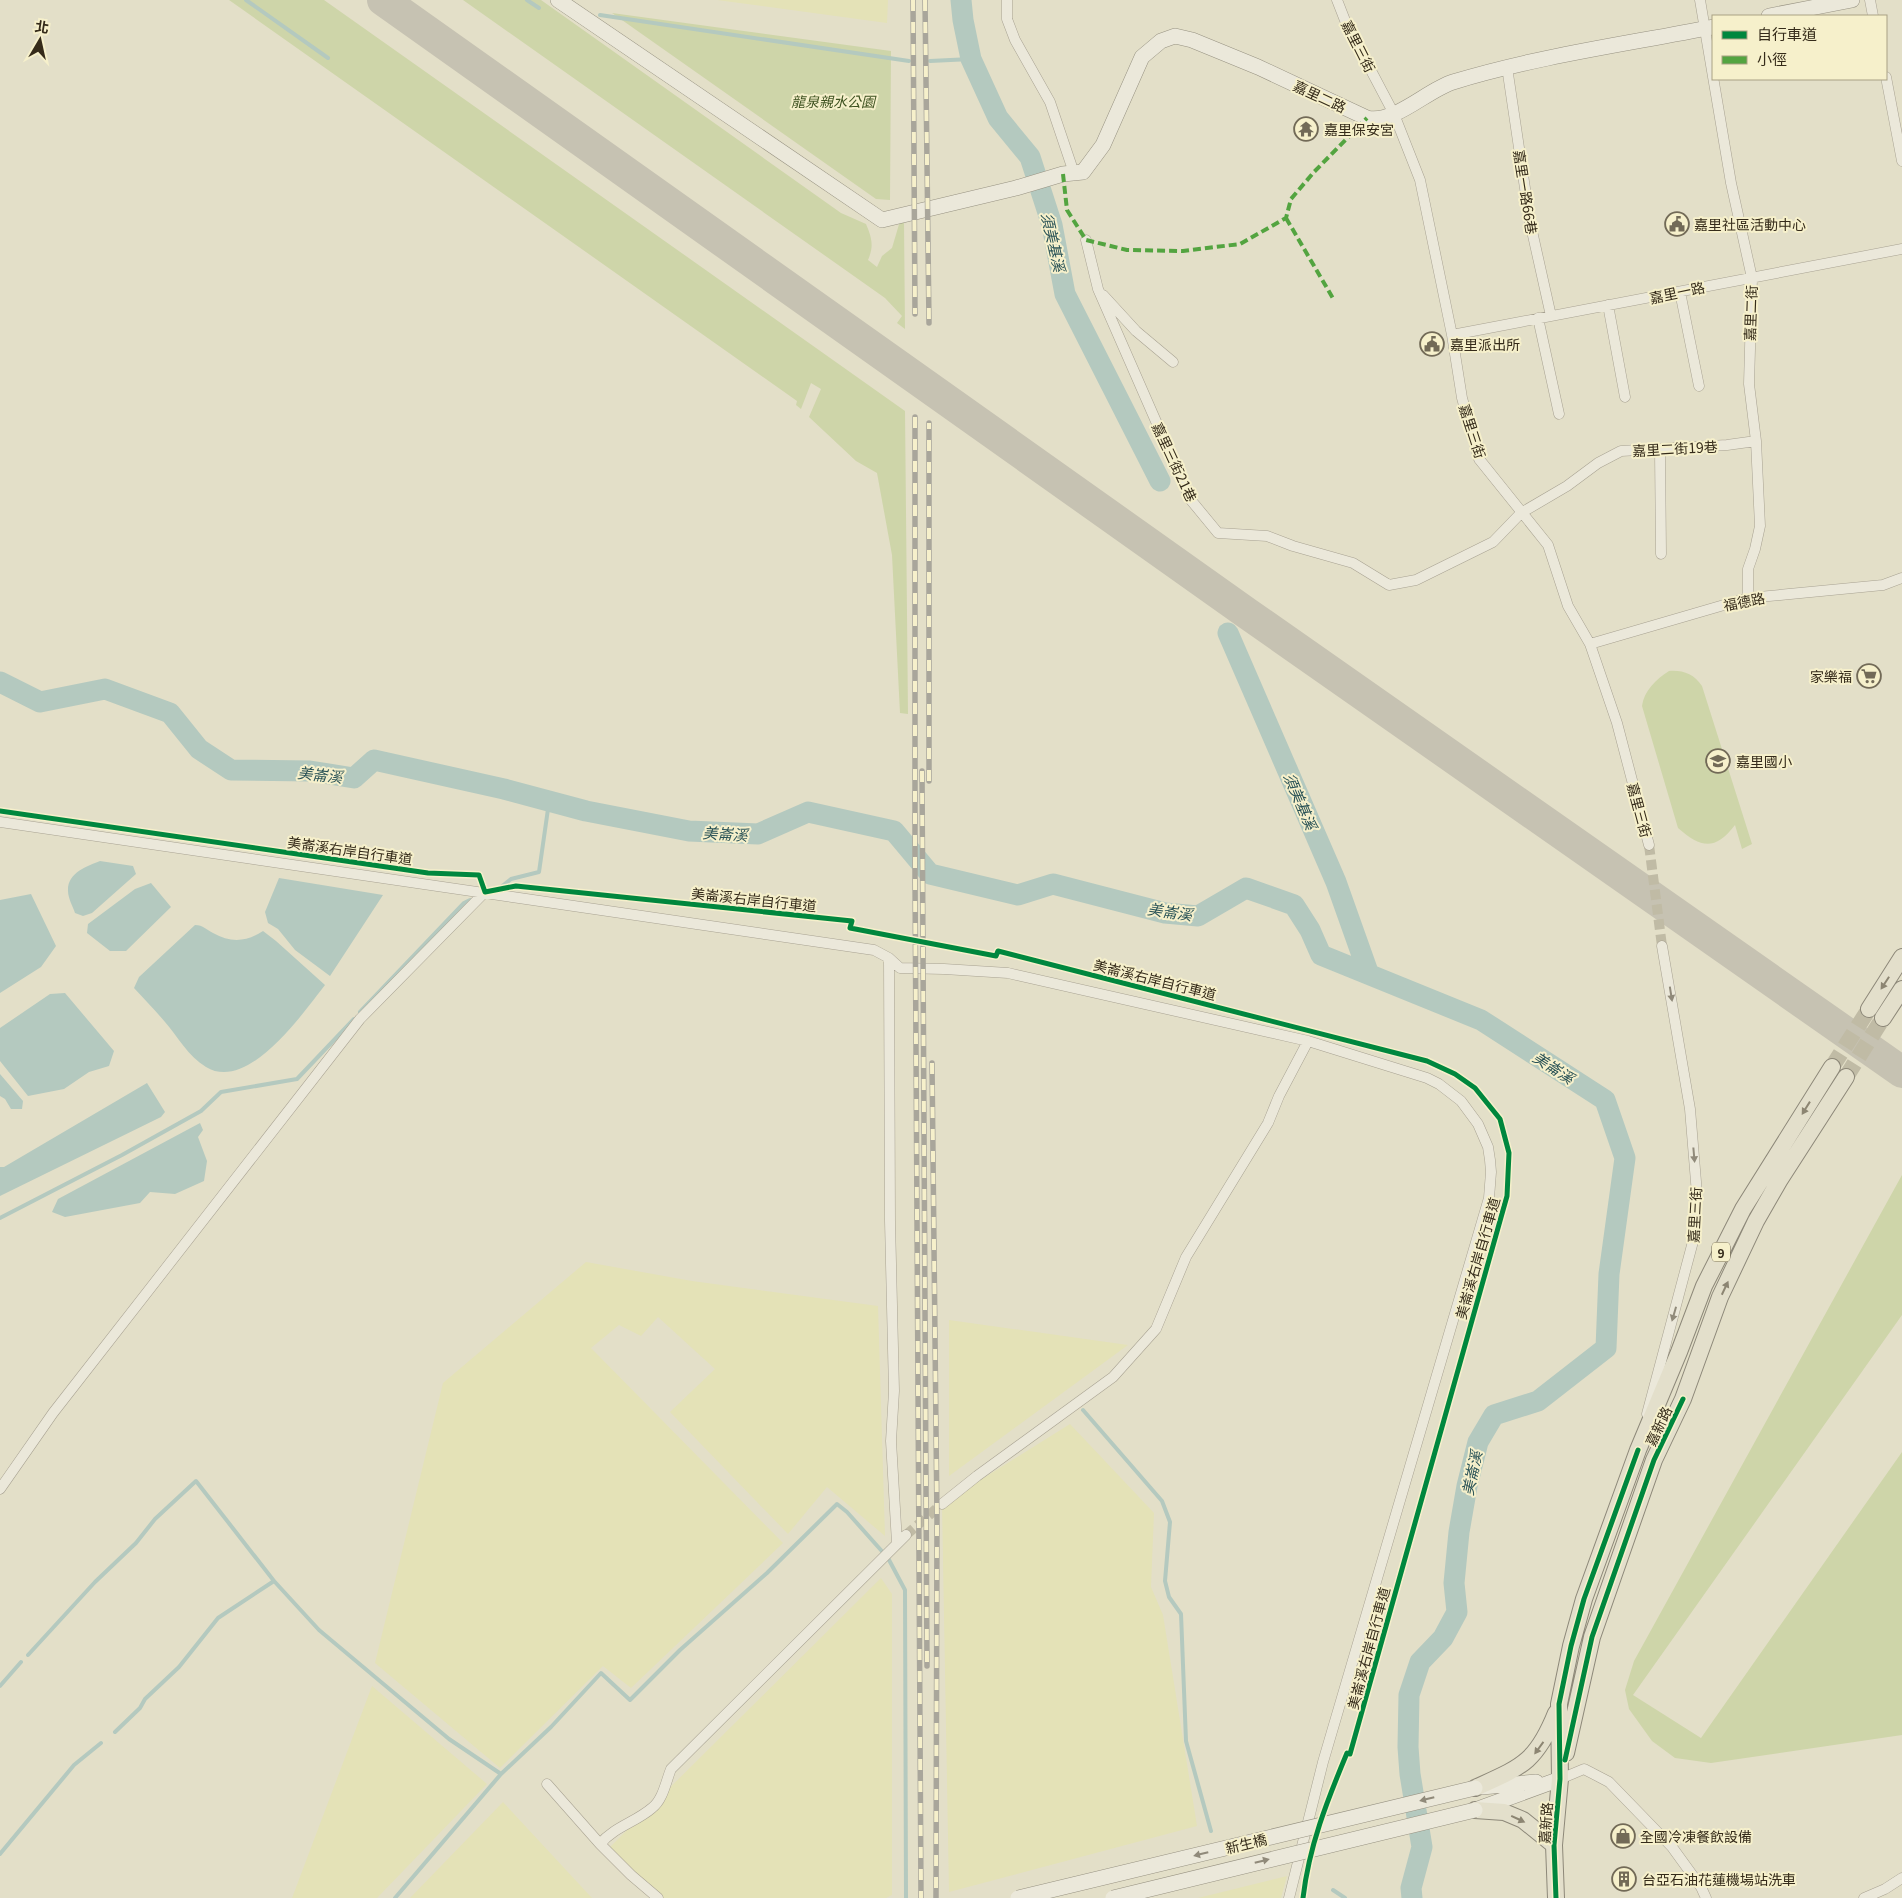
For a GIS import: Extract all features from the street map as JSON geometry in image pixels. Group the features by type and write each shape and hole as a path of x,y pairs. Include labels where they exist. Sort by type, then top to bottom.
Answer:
{"main road":[{"path":"1869,1008 1902,957"},
{"path":"1883,1018 1902,989"},
{"name":"嘉新路","path":"1556,1898 1554,1845 1560,1779 1560,1704 1571,1646 1584,1598 1638,1450 1704,1286 1743,1209 1832,1066"},
{"name":"嘉新路","path":"1560,1779 1592,1637 1654,1460 1683,1399 1720,1297 1756,1221 1779,1181 1846,1077"},
{"path":"1475,1788 1516,1769 1533,1756 1546,1738 1560,1704"},
{"path":"1475,1810 1504,1812 1523,1820 1554,1845"}],"street":[{"path":"558,0 882,220 1016,188 1057,176 1074,174 1050,102 1015,40 1007,19 1007,0"},
{"name":"嘉里三街","path":"1337,0 1346,22 1394,114 1420,180 1452,335 1462,398 1479,459 1548,545 1568,606 1590,644 1617,723 1649,845"},
{"name":"嘉里二街","path":"1700,0 1709,28 1712,49"},
{"path":"1774,15 1852,0"},
{"path":"1870,0 1873,15"},
{"name":"嘉里二路","path":"1074,174 1083,172 1103,145 1142,58 1161,41 1175,36 1192,40 1258,67 1367,118 1376,120 1394,114 1450,83 1507,66 1709,28"},
{"name":"嘉里一路66巷","path":"1507,66 1530,222 1551,316"},
{"name":"嘉里二街","path":"1716,80 1731,183 1752,278 1749,326 1749,384 1756,441 1760,526 1748,569 1748,598"},
{"path":"1887,80 1902,161"},
{"name":"嘉里三街21巷","path":"1086,240 1098,289 1190,499 1218,533 1267,536 1293,546 1353,563 1389,585 1416,580 1493,542 1521,513"},
{"name":"嘉里一路","path":"1452,335 1902,249"},
{"path":"1098,289 1136,331 1173,362"},
{"path":"1680,292 1700,386"},
{"path":"1608,305 1624,397"},
{"path":"1538,318 1560,414"},
{"name":"嘉里二街19巷","path":"1521,513 1567,486 1598,463 1621,451 1728,445 1756,441"},
{"path":"1660,450 1661,554"},
{"name":"福德路","path":"1590,644 1748,598 1883,585 1902,578"},
{"path":"0,822 874,950 889,958 900,968 1008,973 1308,1041 1414,1073 1439,1084 1451,1092 1461,1101 1478,1124 1488,1147 1491,1172 1489,1198 1323,1762 1288,1898"},
{"path":"0,1489 53,1413 360,1019 485,892"},
{"name":"嘉里三街","path":"1638,1450 1655,1378 1696,1234 1697,1194 1690,1110 1662,946"},
{"path":"889,958 890,1220 894,1391 891,1441 893,1547"},
{"path":"942,1504 977,1476 1113,1377 1156,1329 1186,1257 1268,1123 1279,1096 1308,1041"},
{"path":"600,1844 608,1834 653,1808 658,1801 671,1769 906,1535"},
{"path":"1560,1779 1584,1769 1609,1782 1672,1847 1701,1887 1706,1898"},
{"name":"新生橋","path":"1018,1898 1475,1788 1560,1779"},
{"name":"新生橋","path":"1113,1898 1475,1810 1560,1779"},
{"path":"547,1784 630,1875 658,1898"},
{"path":"1864,1898 1886,1894 1902,1878"}],"shaded area":[{"path":"717,0 888,0 887,23"},
{"path":"100,861 133,866 136,874 92,913 83,916 75,913 68,894 71,879 79,871"},
{"path":"279,878 383,895 330,976 295,950 278,929 268,923 265,912"},
{"path":"151,883 171,907 126,951 110,951 87,933 88,924 135,889"},
{"path":"31,894 56,946 41,967 0,993 0,900"},
{"path":"195,925 232,940 251,937 263,931 325,985 289,1030 273,1046 256,1060 239,1069 222,1072 200,1063 134,988 139,977"},
{"path":"65,993 114,1051 109,1066 89,1072 64,1089 28,1096 0,1061 0,1028 50,994"},
{"path":"0,1074 23,1101 22,1109 11,1109 5,1099 0,1096"},
{"path":"147,1083 165,1112 161,1117 0,1196 0,1167 4,1167"},
{"path":"200,1123 203,1130 198,1137 207,1161 204,1181 175,1194 150,1192 140,1203 65,1217 52,1212 58,1199"},
{"path":"586,1262 692,1281 878,1306 885,1536 827,1487 788,1534 670,1412 715,1369 658,1317 641,1336 619,1325 591,1348 783,1543 631,1688 603,1666 500,1768 375,1663 443,1383"},
{"path":"949,1320 1128,1345 949,1476"},
{"path":"1070,1424 1154,1513 1151,1587 1163,1615 1197,1826 949,1892 942,1504"},
{"path":"881,1578 892,1594 892,1895 886,1898 661,1898 608,1849"},
{"path":"372,1686 487,1784 377,1898 292,1898"},
{"path":"503,1802 592,1898 410,1898"},
{"path":"1287,1876 1281,1898 1198,1898"}],"green space":[{"path":"229,0 324,0 905,411 908,714 900,713 892,555 877,473 856,461 809,417 821,389 811,383 801,409 796,405 797,401"},
{"path":"463,0 541,0 841,213 866,224 872,242 868,260 877,267 882,256 892,248 900,221 904,221 905,329 897,323 902,316 885,298"},
{"name":"龍泉親水公園","path":"612,13 891,51 890,200 876,199"},
{"path":"1669,671 1679,671 1688,674 1695,678 1702,686 1752,844 1742,849 1735,825 1721,839 1708,844 1694,840 1678,828 1642,706 1645,695 1651,686"},
{"path":"1902,1175 1902,1315 1633,1695 1701,1738 1902,1452 1902,1735 1711,1763 1675,1758 1652,1741 1629,1709 1625,1690 1634,1661"}],"waterway":[{"path":"246,0 328,58"},
{"path":"527,0 539,8"},
{"name":"須美基溪","path":"961,0 971,59 998,118 1030,157 1052,225 1065,294 1160,481"},
{"path":"600,15 909,61"},
{"path":"930,61 971,59"},
{"name":"須美基溪","path":"1228,633 1336,882 1368,972"},
{"name":"美崙溪","path":"0,682 40,702 105,689 170,713 199,749 231,770 310,771 354,778 374,760 504,789 586,811 689,831 758,834 808,812 894,831 930,874 1018,895 1053,884 1165,913 1198,916 1246,888 1294,905 1310,930 1321,955 1481,1020 1605,1100 1625,1158 1609,1274 1606,1348 1538,1401 1494,1415 1478,1442 1467,1486 1459,1532 1454,1583 1457,1612 1443,1638 1420,1662 1409,1695 1408,1747 1410,1774 1422,1847 1411,1888 1412,1898"},
{"path":"501,887 511,879 539,872 549,802"},
{"path":"360,1012 464,903 470,900"},
{"path":"0,1218 122,1155 201,1111 221,1092 297,1079 354,1019"},
{"path":"1083,1410 1162,1501 1170,1522 1165,1581 1169,1597 1181,1614 1186,1741 1211,1831"},
{"path":"28,1655 95,1582 136,1543 155,1519 196,1481 274,1581"},
{"path":"395,1898 501,1774 551,1727 601,1673 630,1700 680,1650 767,1573 837,1504 847,1512 888,1558 905,1590 906,1898"},
{"path":"115,1732 140,1708 145,1699 179,1667 218,1618 274,1581 319,1630 449,1739 501,1774"},
{"path":"0,1686 21,1662"},
{"path":"0,1854 74,1765 101,1743"},
{"path":"1333,1890 1345,1898"}],"taxiway":[{"path":"383,0 1248,614 1902,1072"}],"tunnel":[{"path":"1649,845 1662,946"},
{"path":"1832,1067 1869,1009"},
{"path":"1846,1077 1883,1018"},
{"path":"906,1535 942,1504"}],"railway":[{"path":"913,0 915,314"},
{"path":"925,0 929,323"},
{"path":"915,417 915,878 921,1898"},
{"path":"929,423 929,781"},
{"path":"922,771 927,1666"},
{"path":"932,1063 937,1520 936,1898"}],"marked path":[{"path":"1063,174 1067,210 1086,240 1127,250 1183,251 1240,244 1286,218 1291,199 1314,172 1367,118"},
{"path":"1286,218 1334,300"}],"cycle path":[{"name":"美崙溪右岸自行車道","path":"0,811 428,873 479,875 485,892 516,886 852,921 850,928 996,956 998,951 1427,1061 1455,1074 1475,1088 1500,1119 1509,1153 1507,1196 1350,1754 1347,1753 1314,1842 1303,1898"},
{"path":"1565,1760 1592,1637 1654,1460 1683,1399"},
{"path":"1556,1898 1554,1845 1560,1779 1559,1704 1571,1646 1584,1599 1638,1450"}],"place":[{"name":"嘉里保安宮","path":"1306,129"},
{"name":"嘉里社區活動中心","path":"1677,224"},
{"name":"嘉里派出所","path":"1432,344"},
{"name":"家樂福","path":"1869,676"},
{"name":"嘉里國小","path":"1718,761"},
{"name":"全國冷凍餐飲設備","path":"1623,1836"},
{"name":"台亞石油花蓮機場站洗車","path":"1624,1879"}]}
